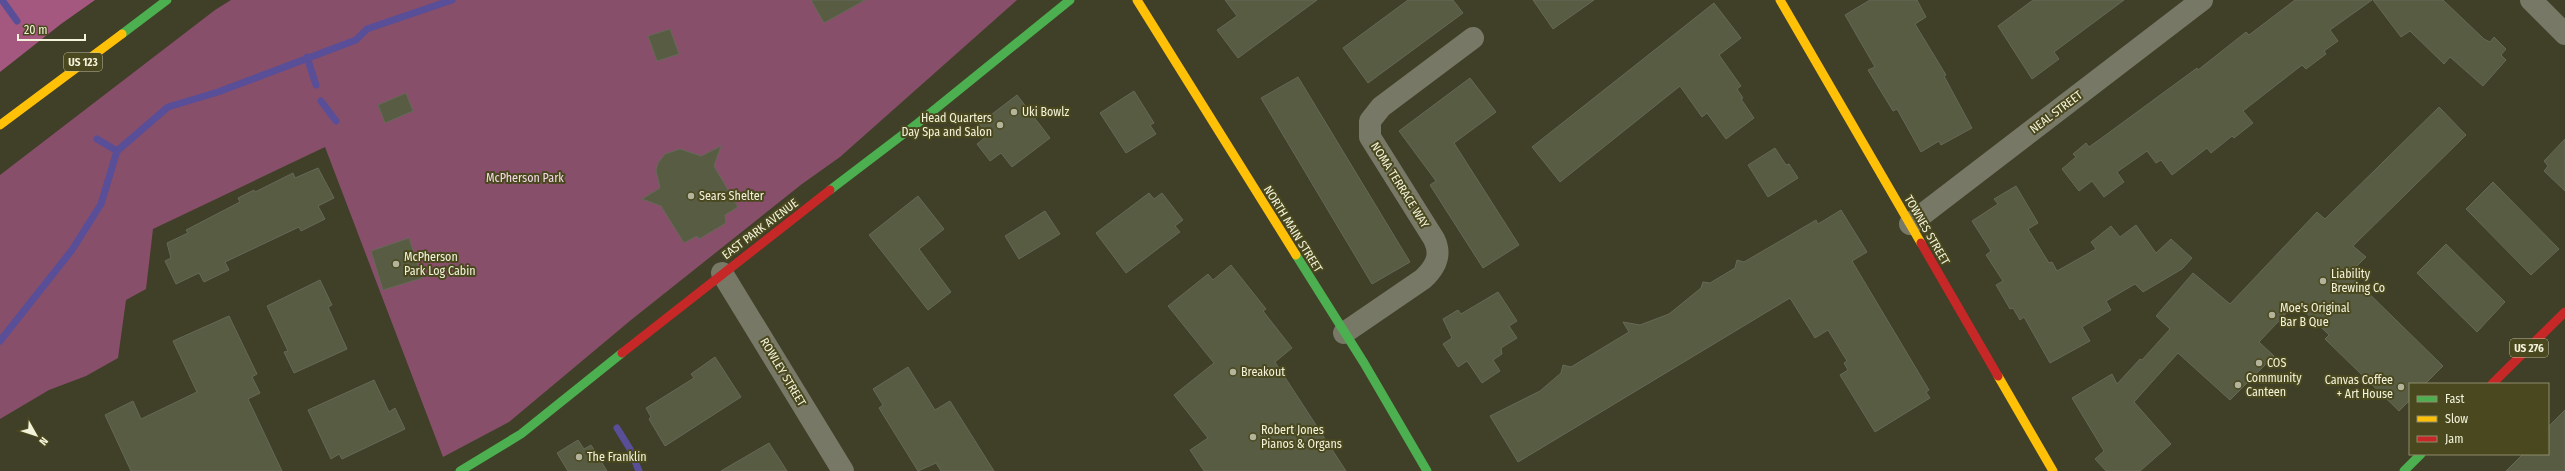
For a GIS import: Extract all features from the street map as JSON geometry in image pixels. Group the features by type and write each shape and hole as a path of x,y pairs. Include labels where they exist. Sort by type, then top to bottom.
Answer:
{"main road":[{"name":"US 123","path":"0,125 167,0"},
{"name":"EAST PARK AVENUE","path":"460,471 521,434 722,273 918,123 1070,0"},
{"name":"NORTH MAIN STREET","path":"1137,0 1344,333 1427,471"},
{"name":"TOWNES STREET","path":"1780,0 2053,471"},
{"name":"US 276","path":"2493,383 2565,312"},
{"path":"2404,471 2421,455"}],"street":[{"name":"NEAL STREET","path":"1910,224 2202,0"},
{"path":"2531,0 2565,34"},
{"name":"NOMA TERRACE WAY","path":"1344,333 1423,279 1436,264 1439,254 1434,239 1370,137 1370,121 1381,107 1473,38"},
{"name":"ROWLEY STREET","path":"722,273 843,471"}],"green space":[{"name":"McPherson Park","path":"231,0 1017,0 840,157 802,184 631,320 509,422 443,457 325,147 153,229 146,289 126,300 118,358 86,376 49,390 0,419 0,175 215,10"}],"shaded area":[{"path":"0,0 95,0 61,24 0,72"}],"building":[{"path":"811,0 865,0 824,23"},
{"path":"1225,0 1317,0 1238,58 1217,30 1237,16"},
{"path":"1408,0 1453,0 1463,13 1368,83 1343,48"},
{"path":"1533,0 1594,0 1553,29"},
{"path":"1870,0 1917,0 1926,17 1915,24 1946,75 1944,76 1972,128 1941,145 1939,141 1921,152 1897,109 1893,111 1868,70 1875,67 1845,15"},
{"path":"2033,0 2124,0 2054,52 2059,59 2032,79 1998,26"},
{"path":"2295,0 2372,0 2330,30 2338,41 2324,51 2326,54 2306,69 2302,65 2243,111 2253,123 2234,138 2232,136 2211,153 2207,148 2172,175 2161,160 2156,163 2147,151 2117,172 2124,182 2104,197 2092,181 2079,191 2062,169 2076,157 2073,154 2086,143 2089,147 2197,68 2198,70 2246,32 2249,35"},
{"path":"2373,0 2443,0 2484,39 2490,42 2494,37 2506,49 2501,55 2506,60 2483,86 2450,57 2444,64 2410,31 2401,37"},
{"path":"1714,3 1741,38 1719,55 1741,86 1737,89 1743,98 1741,99 1754,118 1726,139 1707,113 1702,117 1680,86 1560,182 1532,147"},
{"path":"670,29 679,54 657,61 648,36"},
{"path":"1298,77 1410,262 1372,284 1261,98"},
{"path":"1470,78 1496,112 1454,143 1519,245 1483,268 1430,185 1436,181 1399,131"},
{"path":"1134,91 1154,123 1150,125 1156,134 1126,153 1100,113"},
{"path":"406,93 413,111 385,123 378,105"},
{"path":"1017,95 1050,138 1012,167 1001,153 990,161 977,144 988,135 979,124"},
{"path":"2439,107 2466,135 2353,246 2366,257 2349,274 2443,366 2426,383 2409,383 2409,401 2399,411 2325,339 2329,335 2296,303 2259,342 2274,356 2230,400 2178,353 2134,402 2171,444 2140,471 2106,471 2095,459 2104,451 2072,398 2112,374 2117,384 2140,359 2142,360 2170,329 2156,316 2193,273 2230,304 2317,212 2325,219"},
{"path":"2565,139 2565,191 2544,171 2548,166 2544,161"},
{"name":"Sears Shelter","path":"721,146 714,166 738,207 725,215 726,223 699,239 697,236 684,243 661,206 642,199 660,188 656,170 658,163 665,154 680,149 701,156"},
{"path":"1775,148 1786,165 1789,164 1798,178 1768,197 1748,165"},
{"path":"318,168 334,198 318,206 325,219 301,231 299,227 225,262 229,270 204,282 199,273 176,284 165,261 171,258 167,243 188,233 186,230 240,202 238,198 254,190 255,192 293,173 295,178"},
{"path":"2493,182 2559,249 2531,275 2466,209"},
{"path":"2016,186 2038,223 2028,229 2049,263 2052,262 2057,271 2096,249 2091,242 2111,226 2120,237 2136,225 2156,253 2171,239 2192,258 2182,269 2143,292 2135,284 2106,301 2111,310 2082,327 2090,341 2050,363 2024,317 2020,320 2013,308 2010,309 1996,285 2003,281 1986,255 1991,251 1972,221 1998,204 1994,199"},
{"path":"1149,193 1154,199 1162,193 1183,220 1175,226 1180,232 1126,273 1096,233"},
{"path":"918,196 944,229 919,249 951,292 928,310 869,235"},
{"path":"1841,210 1867,252 1852,261 1929,390 1926,392 1930,398 1875,432 1840,375 1848,370 1844,363 1847,361 1828,330 1815,338 1790,298 1518,462 1490,416 1540,391 1561,373 1563,365 1571,367 1629,332 1623,322 1640,325 1669,314 1701,288 1703,282 1710,283 1735,268 1737,260 1744,262 1816,220 1818,224"},
{"path":"1045,211 1060,234 1019,259 1005,236"},
{"name":"McPherson Park Log Cabin","path":"409,238 422,278 383,290 371,251"},
{"path":"2446,244 2505,302 2477,332 2417,273"},
{"path":"1231,265 1266,309 1263,311 1292,348 1275,362 1346,471 1204,471 1190,450 1208,438 1174,395 1214,363 1168,306 1208,274 1213,280"},
{"path":"320,280 332,305 328,307 347,349 294,373 284,352 288,351 267,306"},
{"path":"1498,292 1517,321 1509,326 1517,338 1501,348 1502,354 1493,360 1500,371 1482,383 1467,361 1458,367 1443,344 1452,338 1443,319 1458,310 1461,314"},
{"path":"229,316 257,374 252,377 260,393 248,399 282,471 131,471 105,415 133,401 141,419 197,392 173,341"},
{"path":"715,357 741,397 665,446 649,419 651,417 646,408 694,378 691,374"},
{"path":"908,367 935,410 950,401 994,471 941,471 936,463 918,471 879,408 883,405 873,389"},
{"path":"374,380 389,412 395,408 405,429 342,459 339,454 331,459 308,410"},
{"path":"2565,410 2565,471 2506,471 2522,455 2549,455 2549,426"},
{"name":"The Franklin","path":"578,440 584,449 591,445 607,471 568,471 557,453"},
{"path":"769,443 787,471 721,471"}],"waterway":[{"path":"2,0 17,21"},
{"path":"0,341 72,250 101,204 117,151 168,107 218,92 356,40 367,29 452,0"},
{"path":"307,57 316,85"},
{"path":"321,101 336,121"},
{"path":"97,139 117,151"},
{"path":"617,428 630,449 639,471"}],"traffic: fast":[{"path":"122,34 167,0"},
{"path":"830,190 918,123 1070,0"},
{"path":"1296,255 1364,363 1427,471"},
{"path":"460,471 521,434 622,353"},
{"path":"2404,471 2420,455"}],"traffic: slow":[{"path":"1137,0 1296,255"},
{"path":"1780,0 1921,243"},
{"path":"0,125 122,34"},
{"path":"1998,376 2053,471"}],"traffic: jam":[{"path":"622,353 830,190"},
{"path":"1921,243 1998,376"},
{"path":"2493,383 2565,312"}],"place":[{"name":"Uki Bowlz","path":"1014,112"},
{"name":"Head Quarters Day Spa and Salon","path":"1000,125"},
{"name":"Sears Shelter","path":"691,196"},
{"name":"McPherson Park Log Cabin","path":"396,264"},
{"name":"Liability Brewing Co","path":"2323,281"},
{"name":"Moe's Original Bar B Que","path":"2272,315"},
{"name":"COS","path":"2259,363"},
{"name":"Breakout","path":"1233,372"},
{"name":"Community Canteen","path":"2238,385"},
{"name":"Canvas Coffee + Art House","path":"2401,387"},
{"name":"Robert Jones Pianos & Organs","path":"1253,437"},
{"name":"The Franklin","path":"579,457"}]}
